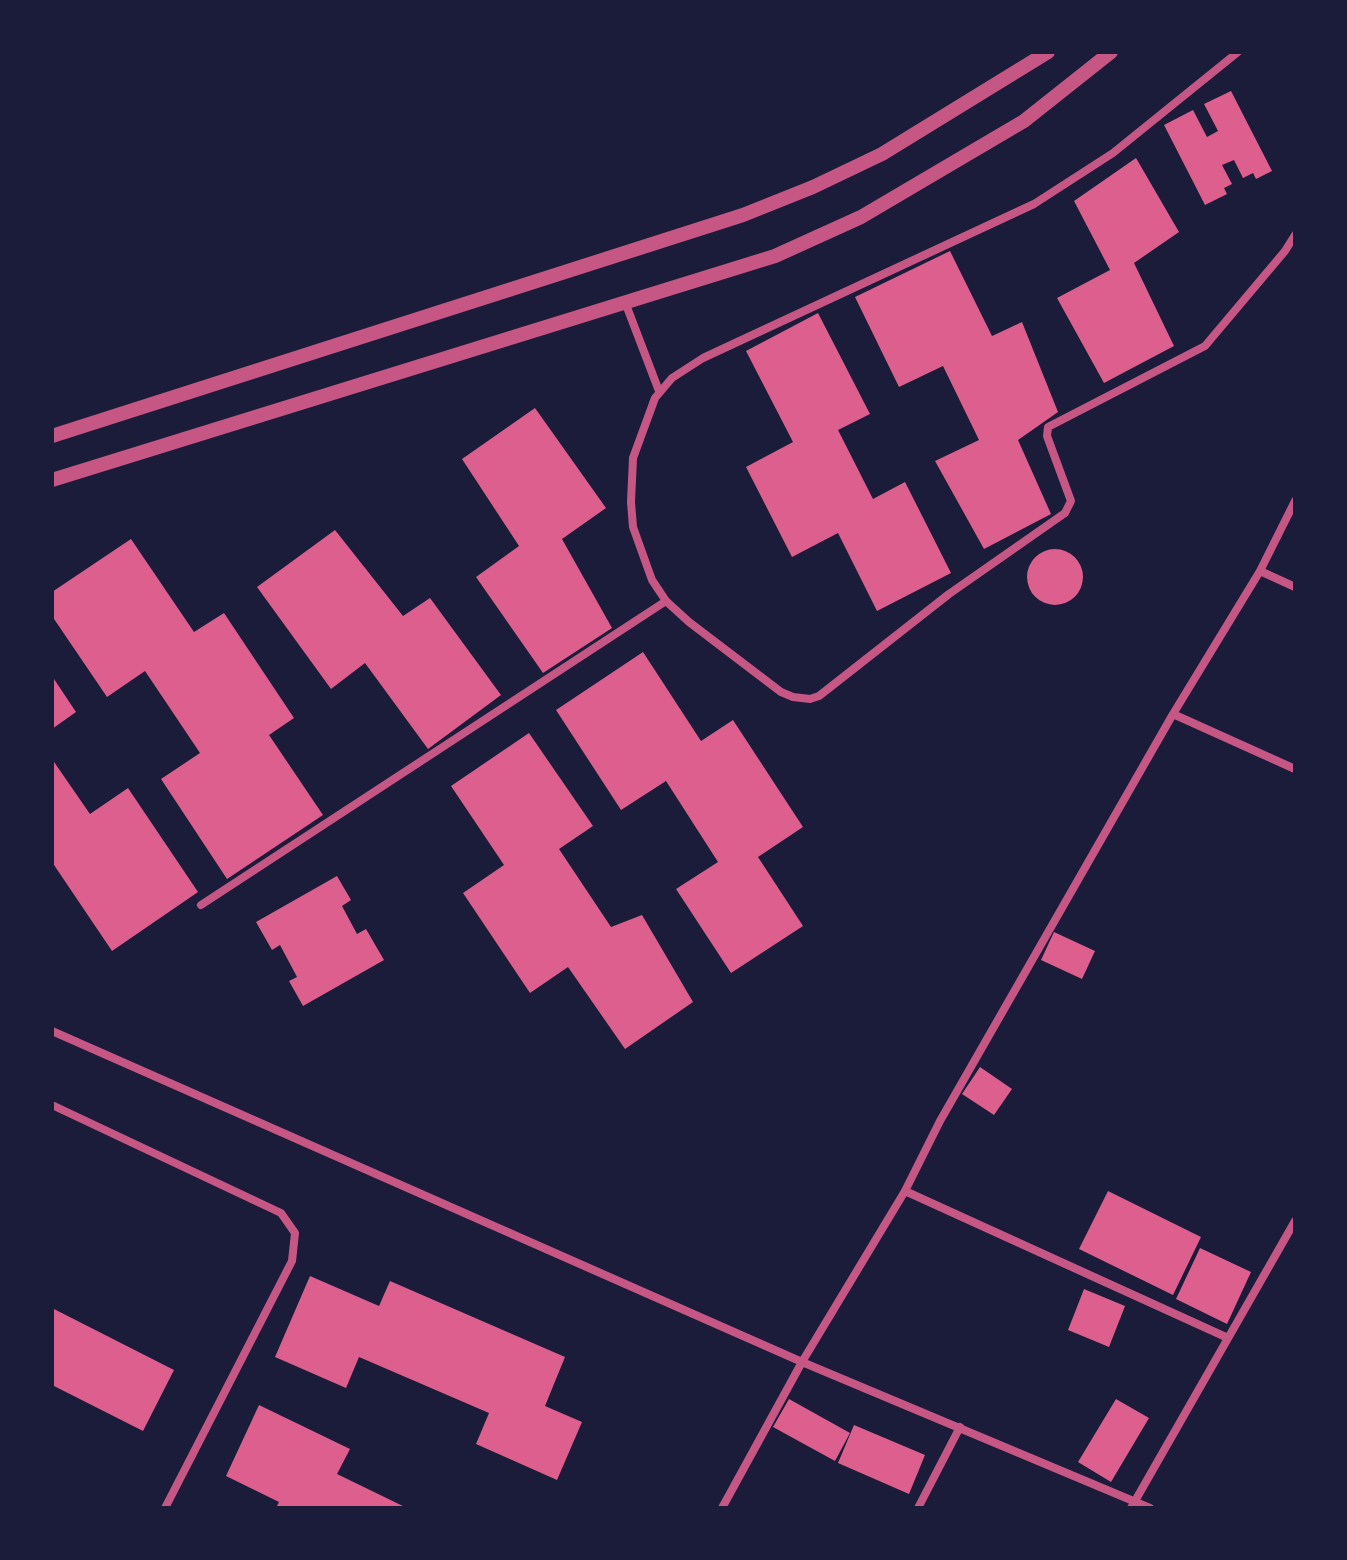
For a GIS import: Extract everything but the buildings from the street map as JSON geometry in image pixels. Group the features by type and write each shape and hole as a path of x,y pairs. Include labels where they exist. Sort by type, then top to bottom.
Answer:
{"street":[{"path":"52,436 757,209 813,187 882,154 1048,52"},
{"path":"52,480 775,256 861,217 1024,121 1111,52"},
{"path":"1238,52 1113,153 1034,204 682,370 659,391 633,458 633,527 652,580 666,601 689,622 781,692 801,698 819,696 949,594 1065,513 1071,501 1047,436 1048,427 1205,346 1275,264 1295,235"},
{"path":"625,301 659,391"},
{"path":"722,1508 802,1362 905,1191 947,1107 1173,714 1260,571 1295,501"},
{"path":"1260,571 1295,587"},
{"path":"201,905 666,601"},
{"path":"1173,714 1295,769"},
{"path":"52,1031 802,1362 1134,1504 1150,1508"},
{"path":"52,1105 281,1213 295,1233 292,1261 165,1508"},
{"path":"905,1191 1228,1338"},
{"path":"1134,1504 1295,1221"},
{"path":"918,1508 960,1427"}]}
